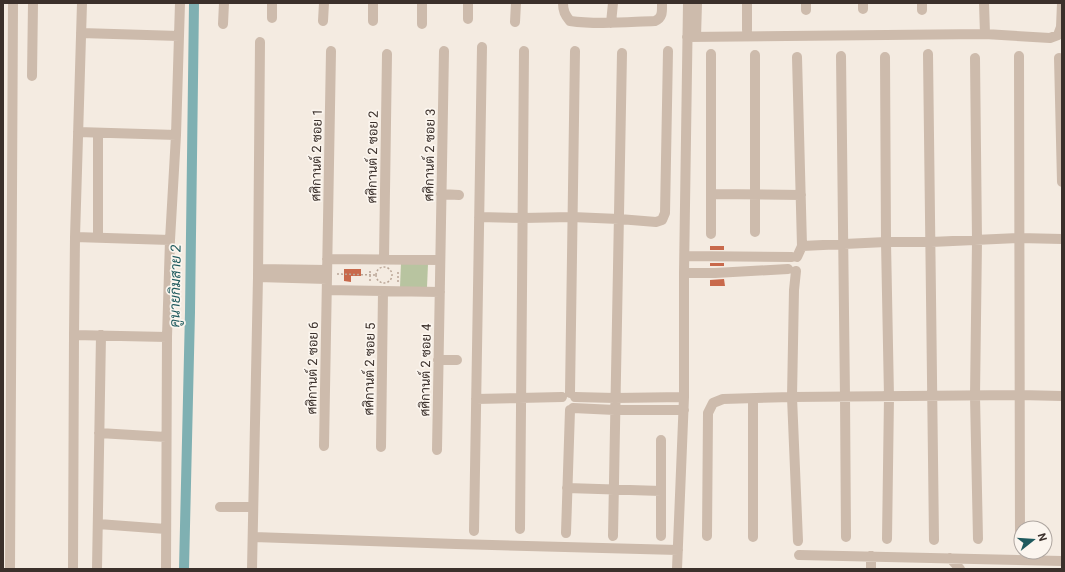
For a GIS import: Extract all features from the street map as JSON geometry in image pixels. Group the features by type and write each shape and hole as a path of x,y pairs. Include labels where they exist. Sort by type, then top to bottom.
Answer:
{"street":[{"path":"10,569 7,456 13,3"},
{"path":"32,76 34,3"},
{"path":"73,569 74,335 82,3"},
{"path":"166,569 167,337 180,3"},
{"path":"223,24 224,3"},
{"path":"272,3 272,18"},
{"path":"323,21 324,3"},
{"path":"373,3 373,21"},
{"path":"422,3 422,24"},
{"path":"468,3 468,19"},
{"path":"515,22 516,3"},
{"path":"563,3 565,15 570,21 584,23 659,20 661,17 662,3"},
{"path":"611,23 613,3"},
{"path":"678,569 684,410 684,274 691,37 688,3"},
{"path":"691,37 697,3"},
{"path":"746,30 747,3"},
{"path":"984,3 985,34"},
{"path":"691,37 985,34 1050,38 1058,35 1061,27 1062,3"},
{"path":"81,33 179,36"},
{"path":"252,569 258,273 260,42"},
{"path":"474,530 482,47"},
{"path":"566,532 571,409 577,403 569,396 574,50"},
{"path":"479,216 523,218 619,218 656,222 662,220 665,213 668,50"},
{"name":"ศศิกานต์ 2 ซอย 1","path":"327,274 331,51"},
{"name":"ศศิกานต์ 2 ซอย 3","path":"440,292 444,51"},
{"path":"520,529 524,51"},
{"path":"613,536 622,53"},
{"name":"ศศิกานต์ 2 ซอย 2","path":"384,259 387,54"},
{"path":"711,54 711,234"},
{"path":"928,54 934,540"},
{"path":"755,55 755,232"},
{"path":"841,56 846,537"},
{"path":"885,56 889,397 887,539"},
{"path":"1019,56 1020,520"},
{"path":"794,257 802,246 797,57"},
{"path":"975,58 977,240 975,396 978,539"},
{"path":"1059,58 1062,182"},
{"path":"78,132 176,136"},
{"path":"98,133 98,238"},
{"path":"442,194 460,195"},
{"path":"711,194 801,195"},
{"path":"76,237 170,240"},
{"path":"802,246 1019,238 1062,239"},
{"path":"684,274 799,270 802,265 800,259 794,257 685,256"},
{"path":"327,259 440,260"},
{"path":"792,270 794,290 792,397 798,541"},
{"path":"258,273 327,274"},
{"name":"ศศิกานต์ 2 ซอย 6","path":"324,446 327,274"},
{"path":"327,290 440,292"},
{"name":"ศศิกานต์ 2 ซอย 5","path":"381,447 383,291"},
{"name":"ศศิกานต์ 2 ซอย 4","path":"437,450 440,292"},
{"path":"74,335 167,337"},
{"path":"97,569 101,335"},
{"path":"438,360 456,360"},
{"path":"476,399 569,396 615,398 684,397"},
{"path":"569,396 560,403 564,408 684,410"},
{"path":"707,536 708,413 713,403 722,399 792,397 1062,396"},
{"path":"753,399 753,537"},
{"path":"99,433 166,437"},
{"path":"660,536 661,440"},
{"path":"567,488 661,491"},
{"path":"220,507 253,507"},
{"path":"98,524 166,529"},
{"path":"253,537 678,550"},
{"path":"799,555 1062,561"},
{"path":"871,556 871,569"},
{"path":"950,558 960,569"}],"path":[{"path":"369,290 370,259"},
{"path":"398,260 398,291"},
{"path":"383,266 388,268 392,272 392,275 390,280 383,284 376,279 375,275 378,268 383,266"},
{"path":"327,274 375,275"},
{"path":"392,275 398,275"}],"green space":[{"path":"401,263 428,264 427,287 400,287"}],"building":[{"path":"710,246 724,246 724,250 710,250"},
{"path":"710,263 724,263 724,266 710,266"},
{"path":"344,269 361,269 361,276 351,276 351,282 344,281"},
{"path":"724,279 725,286 710,286 710,280"}],"waterway":[{"name":"คูนายกิมสาย 2","path":"184,569 190,312 194,3"}]}
